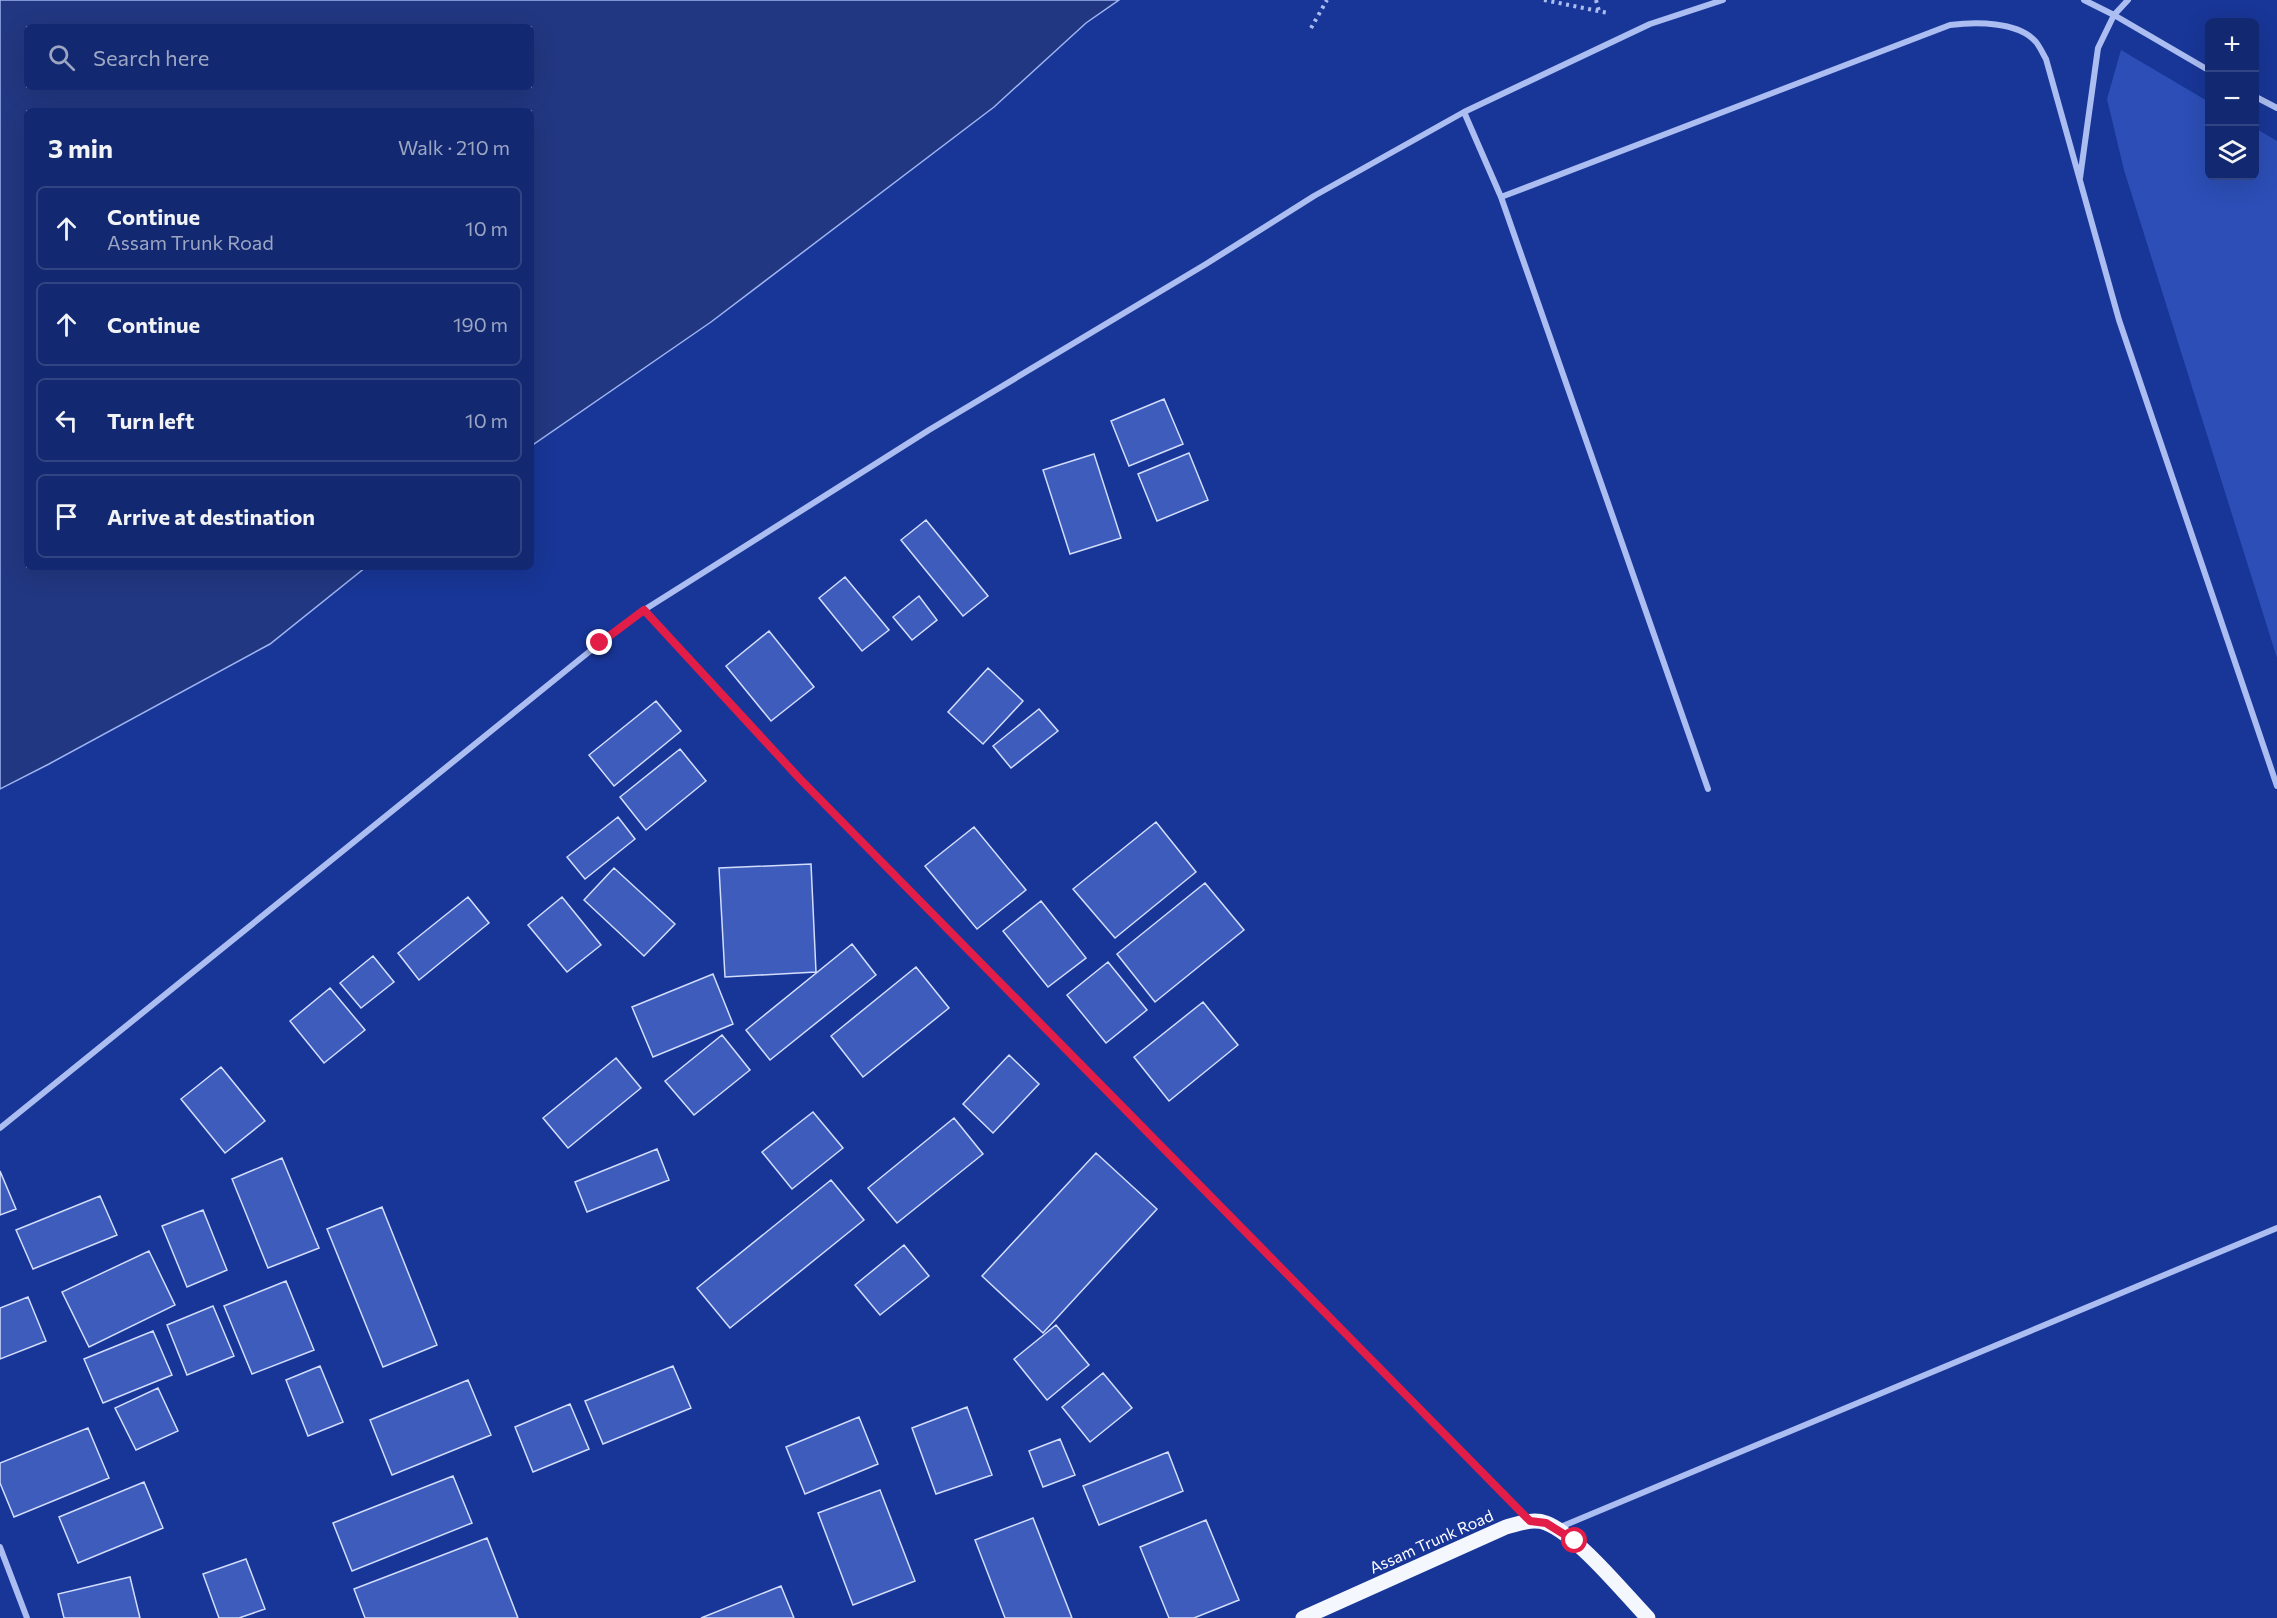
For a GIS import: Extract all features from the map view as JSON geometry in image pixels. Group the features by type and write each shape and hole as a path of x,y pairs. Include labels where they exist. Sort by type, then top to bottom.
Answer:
{"main road":[{"path":"1530,1521 1546,1523 1575,1541 1648,1618"},
{"name":"Assam Trunk Road","path":"1303,1618 1506,1527 1530,1521"}],"street":[{"path":"0,1128 591,650 644,610 929,430 1206,264 1314,196 1464,112 1650,24 1723,0"},
{"path":"2084,0 2205,68"},
{"path":"2079,182 2098,48 2114,15 2128,0"},
{"path":"1501,197 1950,25 1974,22 1995,23 2020,32 2035,41 2046,59 2119,320 2277,786"},
{"path":"2259,99 2277,108"},
{"path":"1464,112 1501,197 1708,789"},
{"path":"644,610 800,779 1530,1521"},
{"path":"1557,1529 2277,1228"},
{"path":"0,1547 27,1618"}],"path":[{"path":"1311,28 1327,0"},
{"path":"1544,0 1650,24"},
{"path":"1596,0 1599,11"}],"shaded area":[{"path":"0,0 1119,0 1086,23 994,107 711,322 534,444 534,108 24,108 24,570 362,570 270,644 0,789"},
{"path":"2121,50 2205,100 2205,180 2259,180 2259,130 2277,141 2277,658 2124,170 2107,99"}],"building":[{"path":"1164,399 1183,444 1129,466 1111,421"},
{"path":"1189,453 1208,500 1157,521 1138,474"},
{"path":"1094,454 1121,538 1070,554 1043,470"},
{"path":"926,520 988,596 963,616 901,540"},
{"path":"845,577 889,630 862,651 819,598"},
{"path":"919,596 937,620 912,640 893,617"},
{"path":"769,631 814,687 771,721 726,666"},
{"path":"988,668 1023,701 983,744 948,712"},
{"path":"656,701 681,731 614,786 589,755"},
{"path":"1039,709 1058,731 1011,768 993,746"},
{"path":"680,749 706,781 646,830 620,797"},
{"path":"618,817 635,839 585,879 567,857"},
{"path":"1156,822 1196,872 1115,938 1073,889"},
{"path":"974,827 1026,890 977,929 925,866"},
{"path":"811,864 816,972 725,977 719,868"},
{"path":"614,868 675,924 644,956 584,900"},
{"path":"1205,883 1244,930 1155,1002 1117,954"},
{"path":"468,897 489,923 419,980 398,953"},
{"path":"562,897 601,945 567,972 528,925"},
{"path":"1041,901 1086,958 1048,987 1003,931"},
{"path":"852,944 876,975 770,1060 746,1030"},
{"path":"373,956 394,982 361,1008 340,983"},
{"path":"1108,962 1147,1010 1106,1043 1067,995"},
{"path":"916,967 949,1008 863,1077 831,1036"},
{"path":"713,974 733,1024 653,1057 632,1007"},
{"path":"330,988 365,1030 324,1063 290,1021"},
{"path":"1203,1002 1238,1045 1169,1101 1134,1057"},
{"path":"722,1035 750,1070 694,1115 665,1081"},
{"path":"1009,1055 1039,1084 993,1133 963,1104"},
{"path":"616,1058 641,1088 568,1148 543,1118"},
{"path":"221,1067 265,1121 225,1153 181,1099"},
{"path":"813,1112 843,1148 792,1189 762,1152"},
{"path":"954,1118 983,1154 897,1223 868,1188"},
{"path":"657,1149 669,1180 587,1212 575,1182"},
{"path":"1096,1153 1157,1209 1043,1333 982,1276"},
{"path":"282,1158 319,1248 268,1268 232,1179"},
{"path":"0,1171 16,1209 0,1215"},
{"path":"831,1180 864,1220 730,1328 697,1288"},
{"path":"100,1196 117,1235 33,1269 16,1230"},
{"path":"382,1207 437,1345 383,1367 327,1229"},
{"path":"203,1210 227,1270 187,1287 162,1226"},
{"path":"904,1245 929,1276 880,1315 855,1285"},
{"path":"149,1251 175,1305 89,1347 62,1292"},
{"path":"286,1281 314,1350 252,1374 224,1306"},
{"path":"28,1297 46,1341 0,1359 0,1308"},
{"path":"213,1306 234,1356 187,1375 167,1325"},
{"path":"1056,1325 1089,1365 1047,1400 1014,1359"},
{"path":"153,1331 172,1375 103,1403 84,1359"},
{"path":"320,1366 343,1422 308,1436 286,1380"},
{"path":"673,1366 691,1408 603,1444 585,1401"},
{"path":"1103,1373 1132,1408 1090,1442 1062,1407"},
{"path":"468,1380 491,1435 392,1475 370,1420"},
{"path":"158,1388 178,1431 136,1450 115,1408"},
{"path":"570,1404 589,1449 533,1472 515,1427"},
{"path":"967,1407 992,1475 936,1494 912,1428"},
{"path":"859,1417 878,1464 805,1494 786,1447"},
{"path":"88,1428 109,1478 14,1517 0,1483 0,1463"},
{"path":"1060,1439 1075,1475 1043,1487 1029,1451"},
{"path":"1168,1452 1183,1491 1099,1525 1083,1486"},
{"path":"453,1476 472,1523 352,1571 333,1523"},
{"path":"144,1482 163,1528 78,1563 59,1517"},
{"path":"880,1490 915,1581 853,1605 818,1513"},
{"path":"1033,1518 1072,1618 1005,1618 975,1540"},
{"path":"1206,1520 1239,1600 1194,1618 1169,1618 1140,1547"},
{"path":"487,1538 518,1618 365,1618 354,1589"},
{"path":"246,1559 265,1609 239,1618 219,1618 203,1574"},
{"path":"130,1577 140,1618 64,1618 58,1594"},
{"path":"781,1586 794,1618 701,1618"}],"route":[{"path":"600,643 644,610 800,779 1530,1521 1546,1523 1575,1541"}]}
